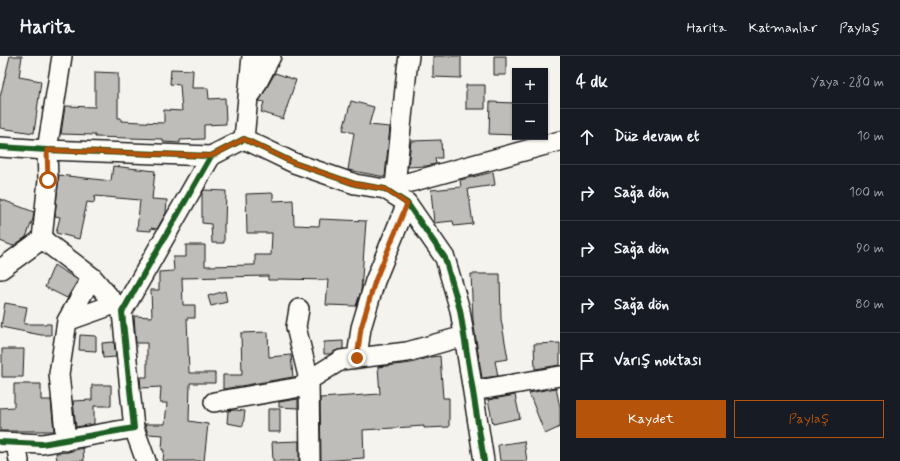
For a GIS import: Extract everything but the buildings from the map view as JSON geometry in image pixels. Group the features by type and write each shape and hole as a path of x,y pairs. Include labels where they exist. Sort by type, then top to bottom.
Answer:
{"street":[{"path":"0,272 42,239 48,180 47,150 62,56"},
{"path":"244,139 252,56"},
{"path":"247,103 271,56"},
{"path":"390,187 409,56"},
{"path":"0,146 47,150 211,156 244,139"},
{"path":"244,139 294,163 355,184 390,187 560,140"},
{"path":"67,321 118,308 211,156"},
{"path":"390,187 407,204 445,258 460,310 484,461"},
{"path":"357,358 361,328 375,281 407,204"},
{"path":"42,239 92,276 118,308 134,428 146,461"},
{"path":"66,441 59,374 67,321 92,276"},
{"path":"299,309 296,327 309,380 310,461"},
{"path":"214,402 301,387 309,380 341,360 407,352 464,336"},
{"path":"473,391 560,376"},
{"path":"8,442 42,444 134,428"},
{"path":"8,442 19,461"}],"cycle path":[{"path":"0,147 211,156 244,139 294,163 355,184 385,189 407,203 445,258 460,310 484,461"},
{"path":"0,442 42,444 134,428 122,312 211,156"}],"route":[{"path":"48,180 47,150 211,156 244,139 294,163 355,184 385,189 407,204 375,281 361,328 357,358"}]}
